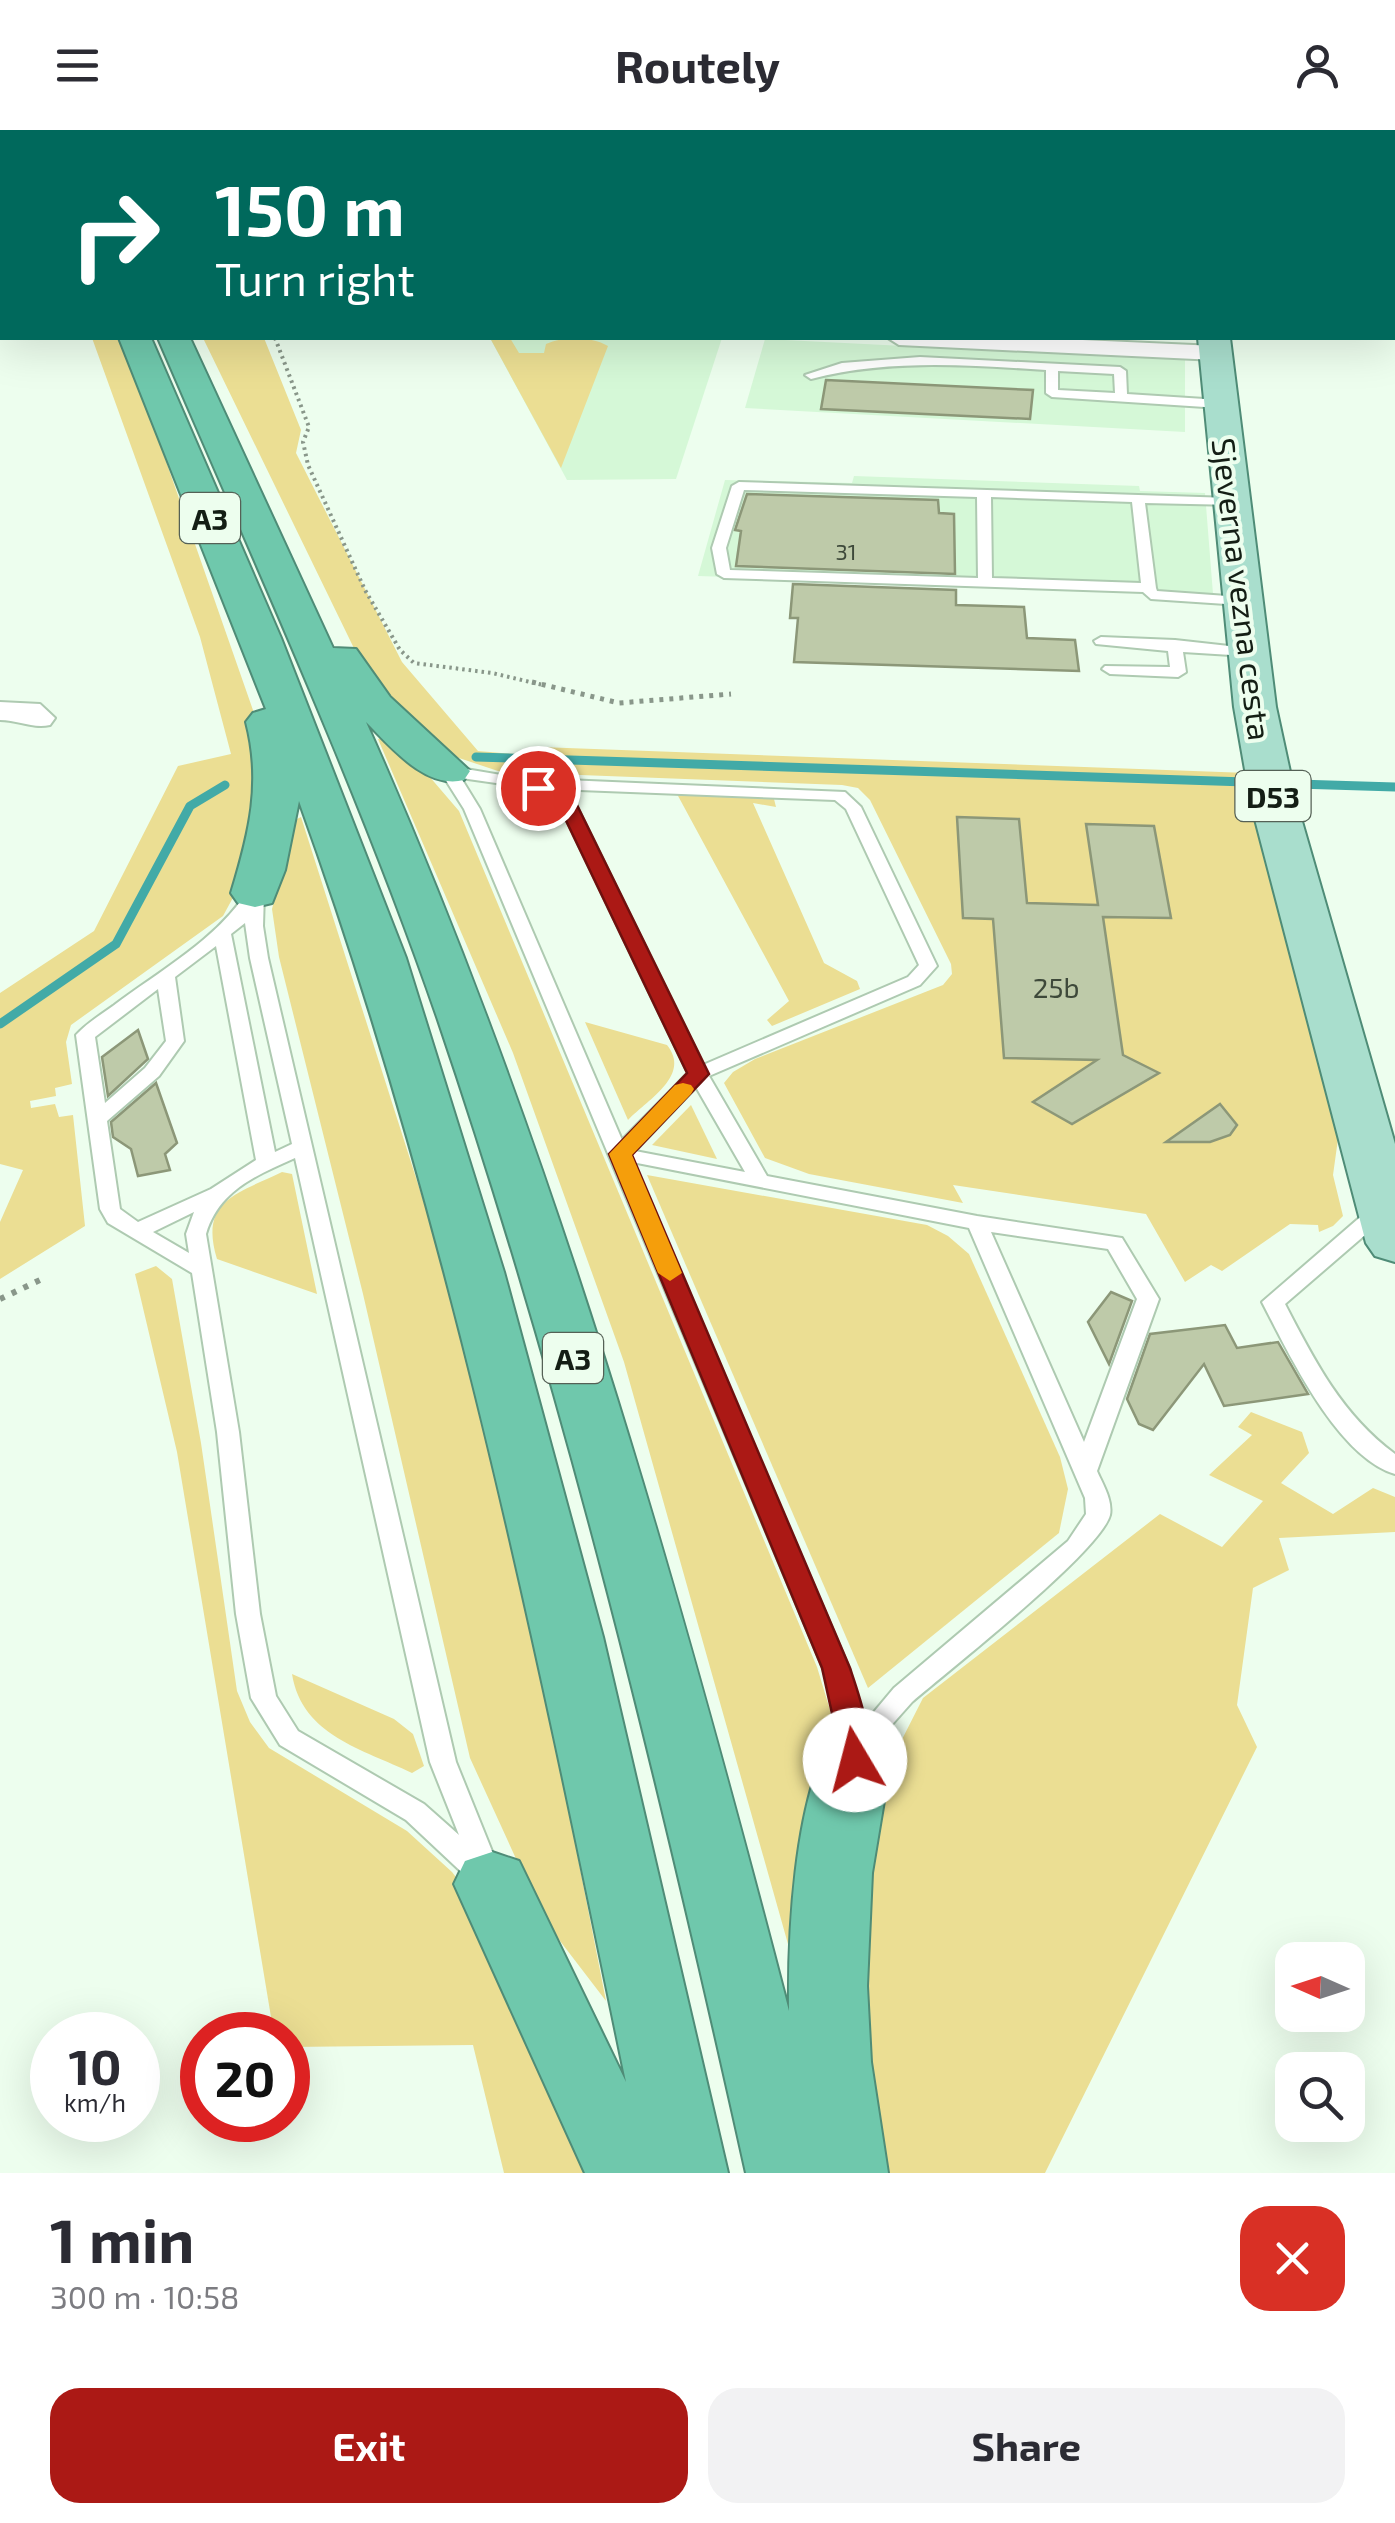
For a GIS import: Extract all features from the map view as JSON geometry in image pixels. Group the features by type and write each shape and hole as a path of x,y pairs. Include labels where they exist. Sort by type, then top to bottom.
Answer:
{"highway":[{"name":"A3","path":"136,340 261,638 381,958 475,1272 568,1637 686,2173"},
{"name":"A3","path":"175,340 354,736 462,1019 560,1315 642,1586 717,1868 788,2173"},
{"path":"280,569 312,595 358,688 448,772"},
{"path":"255,893 276,818 280,788 277,752 255,682 254,651 261,638"},
{"path":"846,2173 832,2062 827,1978 834,1874 855,1760"},
{"path":"492,1884 628,2173"}],"main road":[{"name":"Sjeverna vezna cesta","path":"1215,346 1240,602 1274,804 1390,1225"}],"street":[{"path":"978,340 1215,346"},
{"path":"0,711 29,711 40,718"}],"lane":[{"path":"812,375 826,370 912,362 1120,372 1121,396"},
{"path":"1052,368 1052,393 1220,404"},
{"path":"1230,502 738,486 719,548 724,574 986,582 1240,602"},
{"path":"984,493 986,582"},
{"path":"1138,498 1150,592"},
{"path":"779,584 1150,592"},
{"path":"1102,641 1247,652"},
{"path":"1110,669 1178,672 1176,644"},
{"path":"448,772 519,783 828,792 853,807 928,966 914,981 698,1074 620,1154"},
{"path":"448,772 472,808 836,1668 849,1714 855,1760"},
{"path":"519,783 566,801 698,1074 760,1181"},
{"path":"200,1269 115,1218 110,1209 84,1035 222,933 240,918 255,893"},
{"path":"255,893 254,926 260,958 444,1762 492,1884"},
{"path":"222,933 268,1164"},
{"path":"98,1118 152,1072 175,1040 165,973"},
{"path":"137,1231 303,1146"},
{"path":"620,1154 977,1223 1116,1244 1148,1299 1085,1471"},
{"path":"212,1194 199,1214 196,1234 228,1432 248,1614 264,1698 289,1738 416,1812 492,1884"},
{"path":"855,1760 879,1722 903,1695 1076,1547 1098,1515 1085,1471 977,1223"},
{"path":"1390,1225 1273,1302 1326,1403 1368,1448 1395,1466"}],"path":[{"path":"275,340 309,428 303,442 308,466 364,590 400,650 414,663 492,673 619,703 731,694"},
{"path":"0,1299 40,1280"}],"shaded area":[{"path":"93,340 124,340 269,756 248,870 223,916 71,1025 66,1042 72,1084 55,1088 56,1096 30,1101 31,1108 55,1104 59,1117 73,1115 85,1226 0,1279 0,1222 23,1170 0,1164 0,993 94,931 178,766 231,754 200,637"},
{"path":"204,340 265,340 301,430 296,453 402,662 478,751 514,754 540,747 1248,773 1338,1139 1333,1175 1343,1216 1319,1232 1318,1225 1290,1224 1222,1271 1211,1265 1185,1282 1146,1214 953,1185 963,1203 809,1174 765,1158 724,1083 733,1072 755,1059 943,985 952,974 951,964 870,800 858,788 842,785 501,772 450,755 367,675"},
{"path":"491,340 721,340 676,479 567,480"},
{"path":"491,340 511,340 519,353 544,353 546,344 558,340 594,340 608,346 561,468"},
{"path":"765,340 1185,360 1185,432 745,408"},
{"path":"854,476 1139,486 1140,491 1205,493 1213,594 698,576 725,480 852,483"},
{"path":"393,734 459,811 817,1667 830,1710 832,1735 797,1976 624,1362 513,1053 378,739"},
{"path":"677,794 774,799 776,807 753,803 824,963 857,981 860,989 772,1026 767,1020 789,1001"},
{"path":"301,817 439,1250 530,1613 606,2001 544,1920 470,1758 363,1294 279,957 272,909 295,820"},
{"path":"585,1022 667,1045 673,1056 674,1066 665,1086 628,1120"},
{"path":"691,1105 717,1159 652,1145"},
{"path":"282,1172 292,1174 317,1294 217,1259 213,1224 218,1211 237,1194"},
{"path":"647,1175 927,1225 948,1236 969,1254 1060,1457 1068,1489 1059,1533 868,1688"},
{"path":"156,1266 172,1279 201,1443 237,1691 250,1722 269,1748 407,1831 452,1872 482,1911 610,2173 504,2173 473,2045 310,2047 310,2012 270,2012 177,1452 135,1274"},
{"path":"1251,1412 1302,1432 1309,1453 1281,1483 1333,1514 1373,1488 1395,1497 1395,1532 1279,1538 1289,1570 1253,1588 1237,1705 1257,1747 1045,2173 874,2173 859,1919 888,1767 923,1698 1160,1514 1222,1547 1263,1501 1209,1475 1252,1435 1238,1427"},
{"path":"292,1674 394,1719 413,1734 424,1766 412,1773 337,1738 308,1712"}],"building":[{"path":"826,380 1033,390 1030,419 821,409"},
{"path":"747,494 938,500 939,513 954,514 955,574 736,566 741,531 735,530"},
{"path":"793,584 956,590 956,605 1024,607 1027,638 1075,640 1079,671 794,662 798,618 790,618"},
{"path":"957,817 1019,819 1027,903 1098,905 1086,824 1154,826 1171,918 1103,917 1123,1055 1159,1073 1072,1124 1033,1102 1097,1060 1004,1058 993,919 963,918"},
{"path":"138,1030 148,1059 108,1096 102,1057"},
{"path":"156,1083 177,1143 165,1154 170,1170 138,1176 131,1149 113,1137 111,1122"},
{"path":"1220,1104 1237,1125 1230,1135 1210,1142 1166,1142"},
{"path":"1111,1292 1132,1301 1109,1364 1088,1322"},
{"path":"1225,1325 1237,1348 1278,1342 1308,1394 1224,1406 1204,1364 1153,1430 1139,1424 1127,1399 1150,1334"}],"waterway":[{"path":"476,757 1246,782"},
{"path":"1297,784 1395,787"},
{"path":"0,1024 116,944 190,806 225,785"}],"slow traffic":[{"path":"670,1273 620,1154 683,1089"}],"route":[{"path":"538,788 566,801 698,1074 620,1154 836,1668 849,1714 855,1760"}]}
